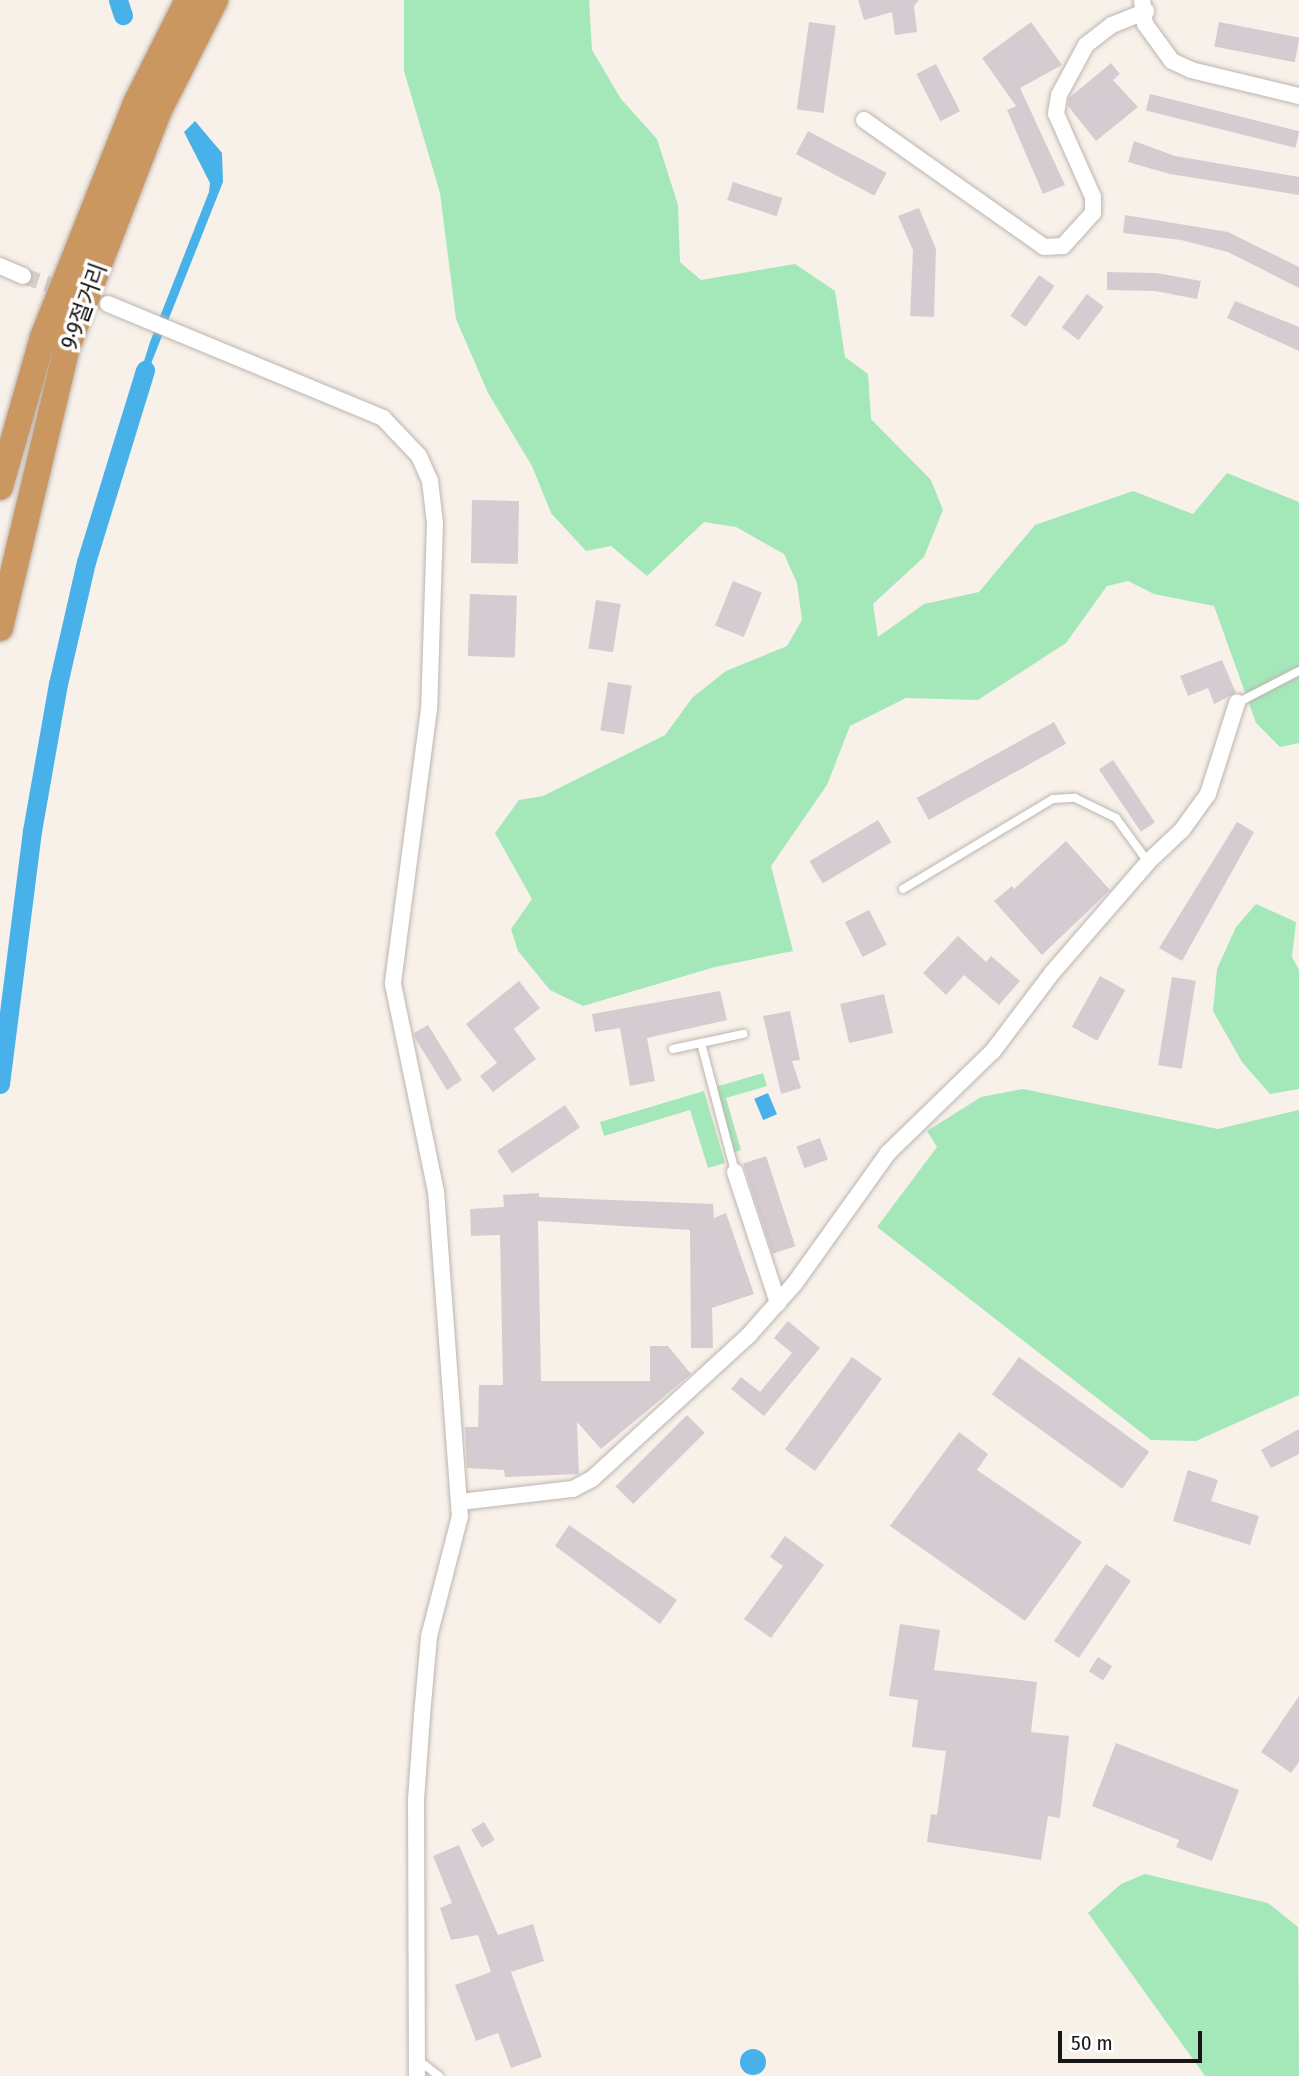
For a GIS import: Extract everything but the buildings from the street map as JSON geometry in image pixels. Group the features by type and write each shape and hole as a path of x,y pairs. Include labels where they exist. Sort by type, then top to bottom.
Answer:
{"highway":[{"name":"9·9절거리","path":"0,487 43,337 137,101 188,0"},
{"name":"9·9절거리","path":"0,628 67,347 158,112 215,0"}],"street":[{"path":"864,120 1044,247 1063,246 1093,213 1093,197 1056,114 1059,95 1086,45 1112,25 1144,6 1145,24 1172,61 1191,71 1299,96"},
{"path":"0,267 23,276"},
{"path":"108,304 383,418 419,456 430,481 435,523 429,709 393,984 436,1191 460,1503 448,1572 429,1637 422,1716 416,1799 417,2076"},
{"path":"460,1503 573,1489 592,1479 778,1303 888,1153 993,1051 1052,973 1148,862 1182,830 1208,794 1237,703"},
{"path":"735,1172 778,1303"}],"lane":[{"path":"1237,703 1299,671"},
{"path":"903,889 1053,799 1075,798 1116,818 1148,862"},
{"path":"673,1049 743,1034"},
{"path":"701,1043 735,1172"},
{"path":"417,2059 439,2076"}],"green space":[{"path":"404,0 589,0 592,50 621,99 657,139 678,205 680,262 701,280 795,264 835,291 845,357 868,374 871,419 931,480 943,510 924,557 873,604 878,637 924,604 979,592 1035,525 1133,491 1193,514 1227,473 1299,502 1299,743 1280,747 1256,723 1214,606 1154,594 1128,581 1107,586 1066,643 978,700 906,698 850,726 827,785 771,866 793,951 715,967 583,1006 550,990 518,951 511,929 532,899 495,833 519,800 543,796 665,735 693,697 726,671 787,646 802,620 797,583 784,554 736,527 704,522 647,576 611,546 586,551 551,513 532,466 488,393 456,319 440,193 404,71"},
{"path":"1256,904 1296,922 1292,957 1299,970 1299,1089 1270,1094 1242,1062 1213,1011 1217,969 1236,927"},
{"path":"763,1073 767,1086 726,1098 741,1150 732,1153 712,1088"},
{"path":"1023,1089 1218,1129 1299,1110 1299,1395 1196,1441 1151,1440 877,1227 937,1147 927,1131 981,1097"},
{"path":"704,1091 725,1163 708,1168 690,1110 604,1136 600,1122"},
{"path":"1145,1874 1268,1903 1298,1927 1299,2076 1205,2076 1088,1913 1121,1884"}],"water":[{"path":"195,121 222,153 223,182 139,394 134,393 150,342 209,192 210,183 184,132"},
{"path":"768,1093 777,1114 763,1120 754,1099"},
{"path":"753,2049 762,2053 766,2062 762,2071 753,2075 744,2071 740,2062 744,2053"}],"waterway":[{"path":"118,0 123,15"},
{"path":"0,1084 32,831 58,684 86,562 145,370"}],"tunnel":[{"path":"23,276 108,304"}]}
